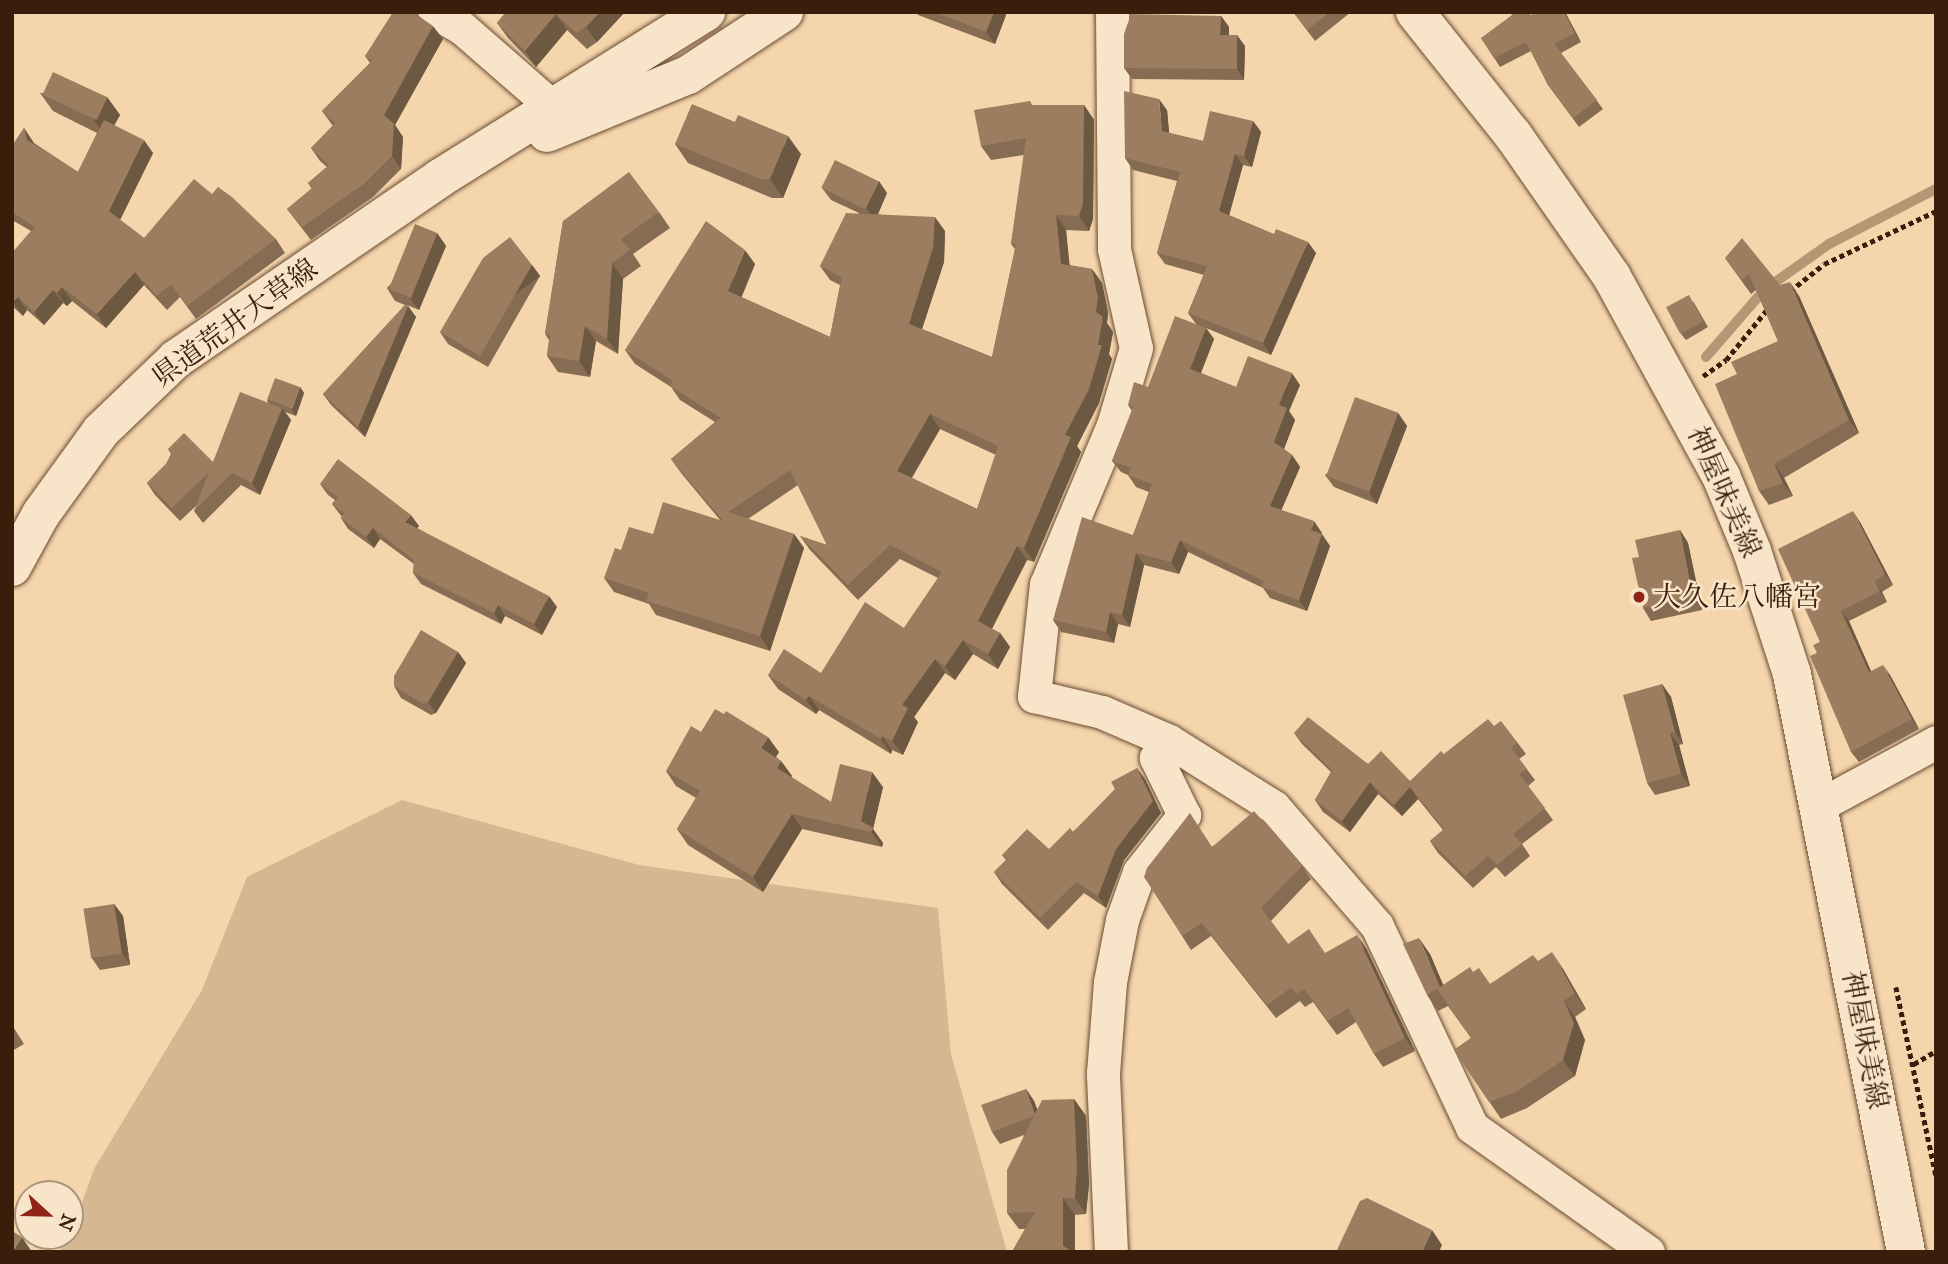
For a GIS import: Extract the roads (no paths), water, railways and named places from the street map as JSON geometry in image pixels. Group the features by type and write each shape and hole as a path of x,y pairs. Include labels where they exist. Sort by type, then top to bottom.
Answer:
{"main road":[{"name":"県道荒井大草線","path":"12,567 41,514 101,431 176,359 440,178 555,109 706,12"},
{"name":"県道荒井大草線","path":"440,178 688,75 784,12"},
{"name":"神屋味美線","path":"1415,12 1513,135 1612,276 1678,393 1752,551 1791,674 1820,805 1906,1252"}],"street":[{"path":"434,12 462,28 555,109"},
{"path":"1112,12 1114,249 1136,348 1113,425 1045,584 1034,696 1102,712 1169,741 1274,807 1377,926 1472,1127 1648,1252"},
{"path":"1111,1252 1103,1073 1110,982 1122,920 1139,872 1184,815 1156,758 1169,741"},
{"path":"1820,805 1936,742"}],"waterway":[{"path":"1706,357 1764,290 1829,244 1936,189"}],"place":[{"name":"大久佐八幡宮","path":"1639,597"}]}
